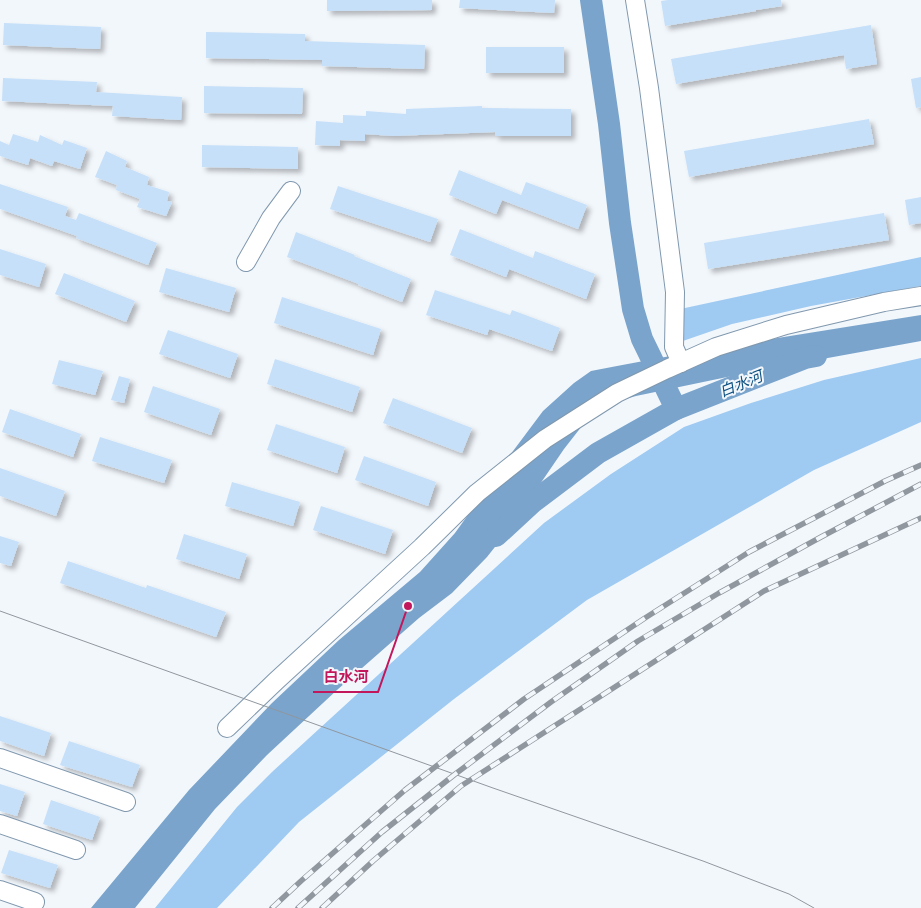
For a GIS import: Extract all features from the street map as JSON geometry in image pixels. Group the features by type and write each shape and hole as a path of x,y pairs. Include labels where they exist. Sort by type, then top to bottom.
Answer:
{"street":[{"path":"635,0 649,88 675,292 674,366"},
{"path":"246,262 271,218 291,191"},
{"path":"227,728 484,488 544,439 617,393 716,348 786,326 884,302 921,296"},
{"path":"0,758 126,802"},
{"path":"0,824 76,850"},
{"path":"0,890 35,902"}],"shaded area":[{"path":"921,257 921,286 811,306 732,324 680,342 671,311"},
{"name":"白水河","path":"921,315 921,341 756,371 636,396 608,404 589,417 564,449 510,528 487,557 452,593 419,618 267,755 215,809 135,908 91,908 189,790 272,703 339,640 420,572 455,533 543,411 574,383 591,371 697,351"},
{"path":"921,358 921,422 814,470 587,600 454,699 299,822 217,908 155,908 237,807 272,772 544,523 611,474 684,427 824,380"}],"building":[{"path":"327,0 432,0 432,10 327,11"},
{"path":"460,0 555,0 554,13 459,8"},
{"path":"781,0 782,6 665,26 661,1"},
{"path":"4,23 101,27 100,49 3,45"},
{"path":"871,25 877,64 846,69 844,55 676,84 671,59"},
{"path":"206,32 305,34 305,41 425,45 424,69 322,66 322,60 206,58"},
{"path":"486,47 564,47 564,73 486,73"},
{"path":"921,77 921,107 916,108 911,79"},
{"path":"3,78 97,82 96,92 182,97 181,120 112,116 113,106 2,101"},
{"path":"204,86 303,88 302,114 204,113"},
{"path":"482,106 482,108 571,109 571,136 495,136 495,132 393,136 365,134 365,141 340,140 340,146 315,145 316,121 343,123 343,115 366,116 366,111 406,114 406,109"},
{"path":"869,119 874,144 689,177 684,151"},
{"path":"13,134 38,142 40,135 62,145 64,140 87,148 80,169 54,161 52,166 30,158 28,165 0,156 0,141 9,145"},
{"path":"202,145 298,147 298,169 202,167"},
{"path":"106,151 127,161 125,167 149,177 147,185 169,192 167,201 172,202 166,216 137,207 140,199 116,190 117,185 95,177"},
{"path":"459,170 521,195 526,182 587,205 578,229 502,200 496,214 449,195"},
{"path":"0,184 68,207 65,216 76,220 79,213 157,243 148,265 76,238 77,236 0,209"},
{"path":"338,186 438,219 430,242 330,209"},
{"path":"921,197 921,223 909,225 905,200"},
{"path":"884,213 889,240 708,269 704,243"},
{"path":"460,229 533,258 535,251 595,274 586,299 509,269 506,277 450,255"},
{"path":"296,232 411,279 402,302 287,257"},
{"path":"0,249 46,264 39,287 0,275"},
{"path":"166,268 236,288 229,312 159,292"},
{"path":"64,273 135,301 126,322 55,294"},
{"path":"435,290 510,315 512,310 560,328 552,351 489,329 487,335 426,315"},
{"path":"282,297 381,329 373,355 274,323"},
{"path":"168,330 238,354 230,378 159,354"},
{"path":"275,359 360,387 352,412 267,384"},
{"path":"59,360 103,371 95,395 52,384"},
{"path":"119,376 130,379 124,403 111,400"},
{"path":"153,386 220,409 211,435 144,412"},
{"path":"393,398 472,428 462,453 383,423"},
{"path":"10,409 81,434 73,457 2,432"},
{"path":"276,424 345,447 337,473 267,450"},
{"path":"100,437 172,460 164,483 92,461"},
{"path":"364,456 436,482 428,506 355,480"},
{"path":"0,468 65,491 56,516 0,496"},
{"path":"232,482 300,502 293,526 225,506"},
{"path":"321,506 393,530 385,554 313,530"},
{"path":"184,534 247,554 239,579 176,559"},
{"path":"0,536 19,542 11,566 0,563"},
{"path":"68,561 146,588 147,585 226,612 216,637 60,583"},
{"path":"0,716 51,733 44,756 0,741"},
{"path":"69,741 140,765 132,787 60,765"},
{"path":"0,784 25,792 17,816 0,811"},
{"path":"51,800 100,817 92,840 43,824"},
{"path":"9,850 58,865 50,888 1,873"}],"waterway":[{"path":"591,0 633,309 642,339 676,409"},
{"name":"白水河","path":"496,536 533,502 598,453 676,409 805,358 816,356"}],"tram line":[{"path":"0,611 493,788 703,861 789,894 814,908"}],"railway":[{"path":"272,908 405,790 524,699 645,618 749,552 885,481 921,465"},
{"path":"298,908 382,832 454,775 551,702 638,641 719,593 921,484"},
{"path":"322,908 373,861 461,786 764,591 921,518"}],"place":[{"name":"白水河","path":"408,606"}]}
